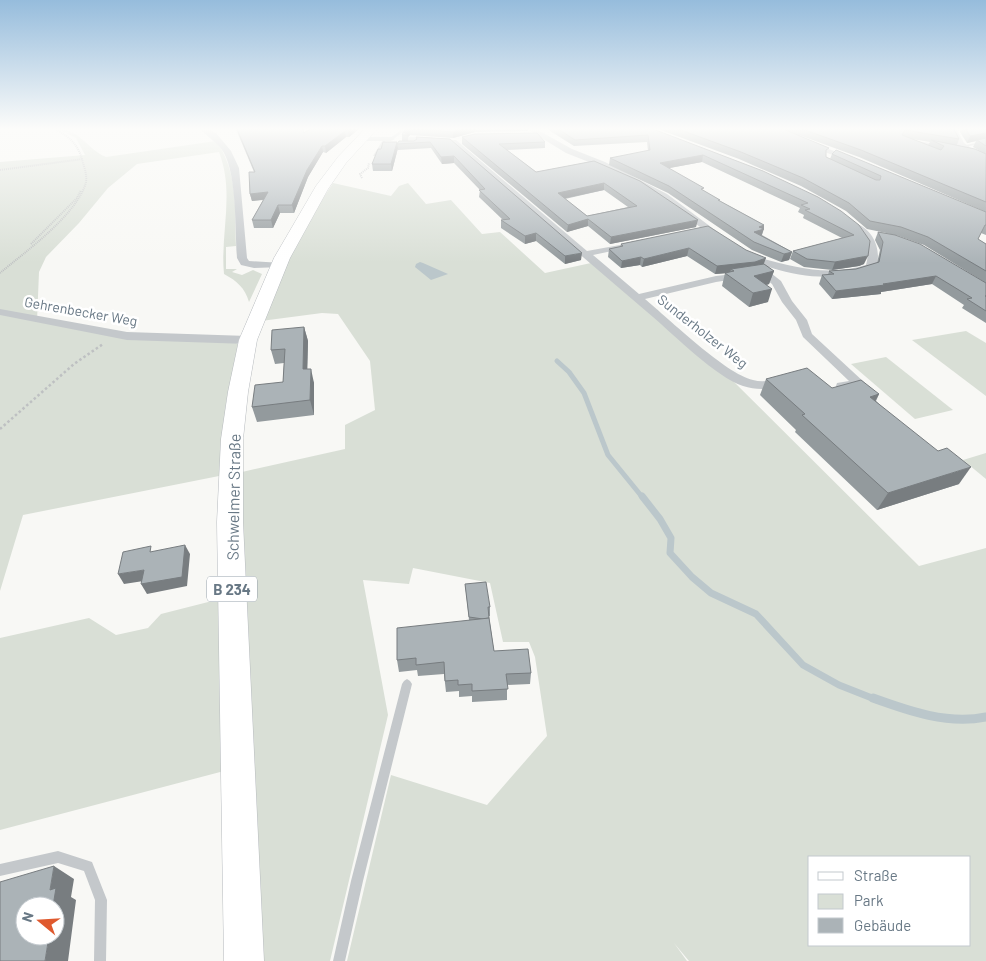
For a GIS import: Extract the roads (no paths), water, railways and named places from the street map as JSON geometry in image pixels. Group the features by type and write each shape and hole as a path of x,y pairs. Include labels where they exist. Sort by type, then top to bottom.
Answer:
{"main road":[{"name":"Schwelmer Straße","path":"244,961 230,522 232,439 248,340 278,266 321,189 332,174"}],"street":[{"path":"235,174 242,258 245,262 254,265 278,266"},
{"name":"Sunderholzer Weg","path":"494,174 700,351 736,378 747,383 762,386 795,380"},
{"path":"619,174 657,192 687,212 703,230 730,244"},
{"path":"749,256 780,268 808,274 836,275 856,273 871,267 874,257 873,247 870,235 850,222"},
{"path":"586,254 642,242"},
{"name":"Sunderholzer Weg","path":"638,298 716,279 763,272 777,283 787,302 801,320 807,335 859,383 834,388"},
{"name":"Gehrenbecker Weg","path":"0,312 118,334 248,340"}],"lane":[{"path":"339,961 357,881 408,684"},
{"path":"0,870 58,857 88,866 101,900 100,961"}],"waterway":[{"path":"557,361 569,372 584,393 608,455 643,498"},
{"path":"642,496 660,519 671,538 670,553 692,577 711,593 756,614 803,665 839,685 877,700"},
{"path":"873,698 900,708 943,718 972,719 986,717"}]}
